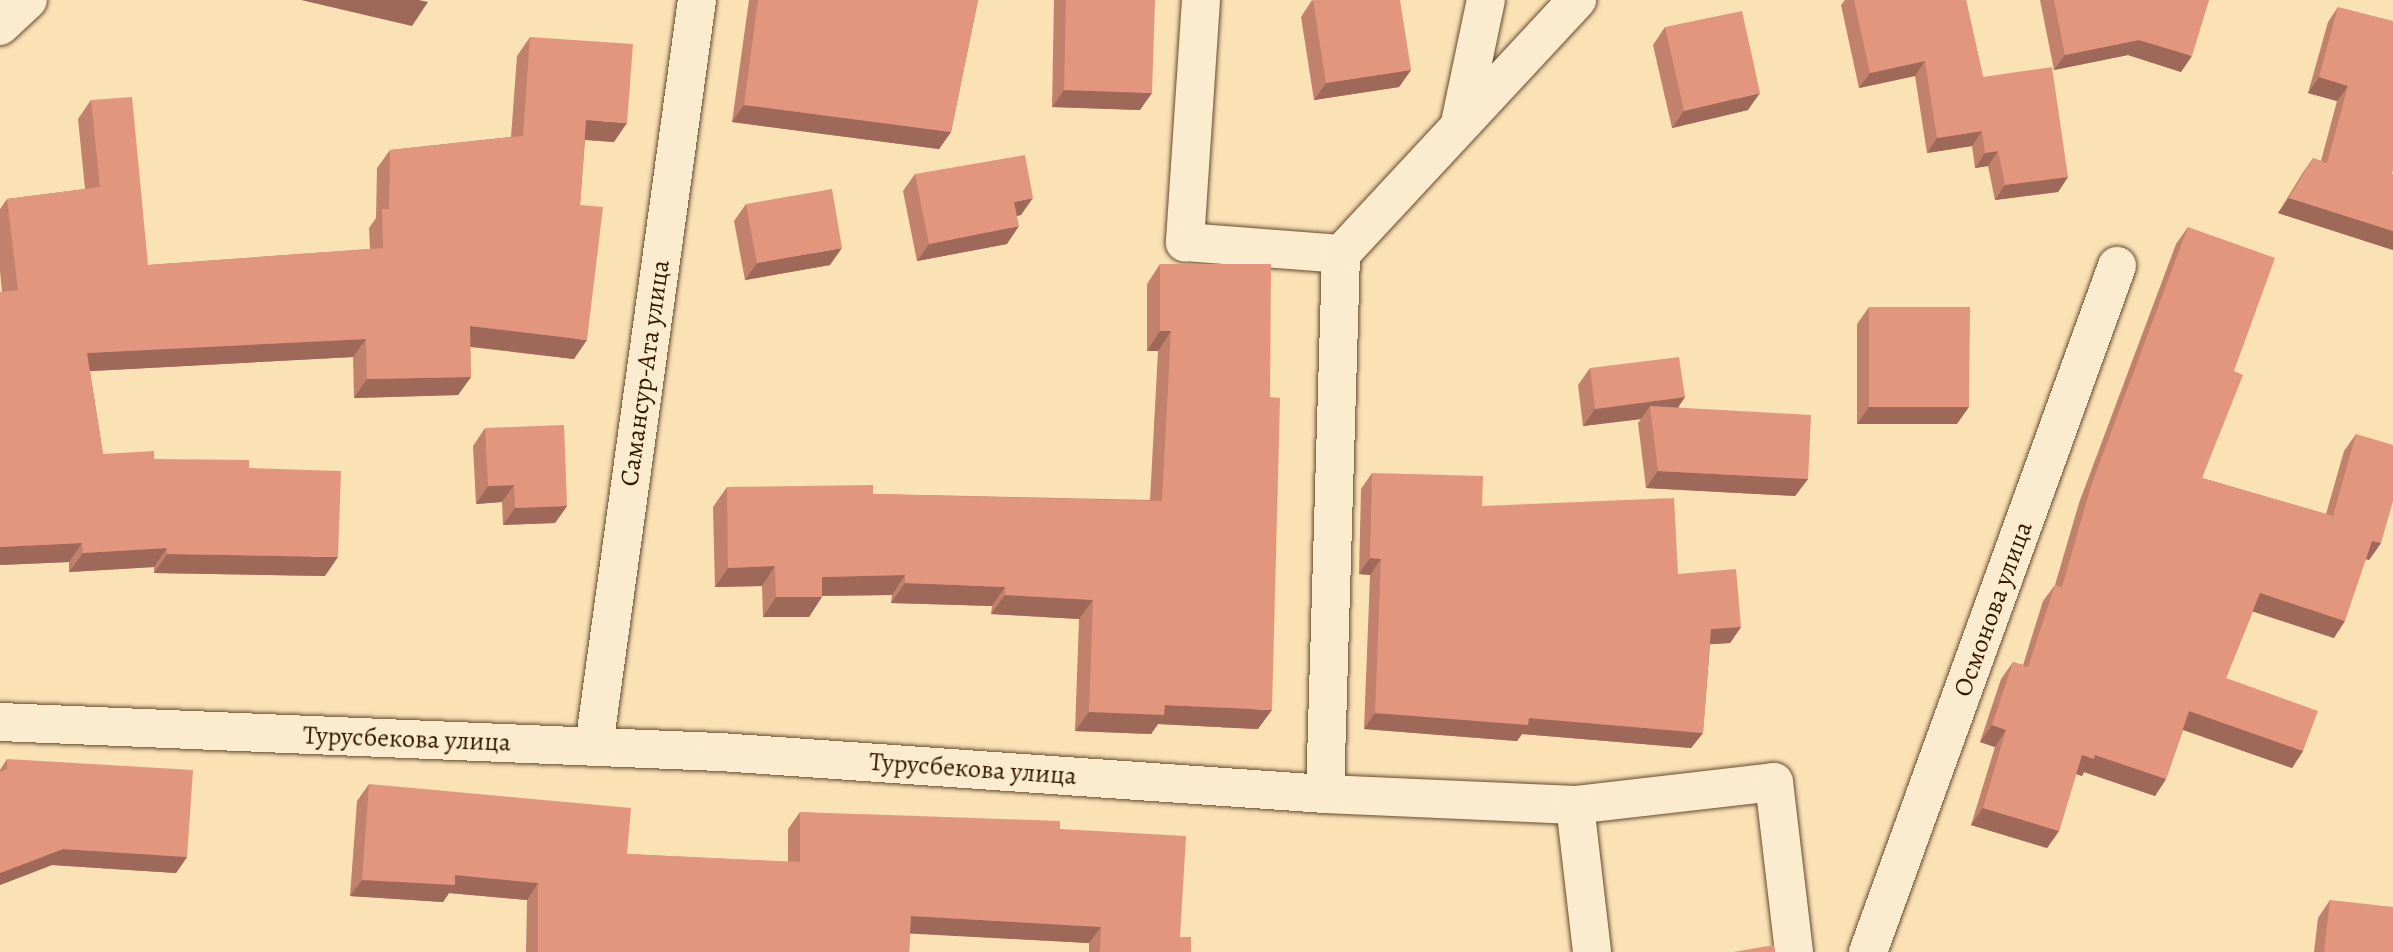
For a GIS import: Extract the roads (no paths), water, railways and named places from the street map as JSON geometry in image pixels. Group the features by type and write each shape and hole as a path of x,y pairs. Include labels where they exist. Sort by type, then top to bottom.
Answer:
{"street":[{"path":"0,26 28,0"},
{"name":"Самансур-Ата улица","path":"594,746 696,0"},
{"path":"1201,0 1185,242 1341,254"},
{"path":"1460,123 1486,0"},
{"path":"1325,793 1341,254 1577,0"},
{"name":"Осмонова улица","path":"1868,952 2117,266"},
{"name":"Турусбекова улица","path":"0,722 594,746 1325,793 1575,805 1774,782 1794,952"},
{"path":"1575,805 1592,952"}]}
